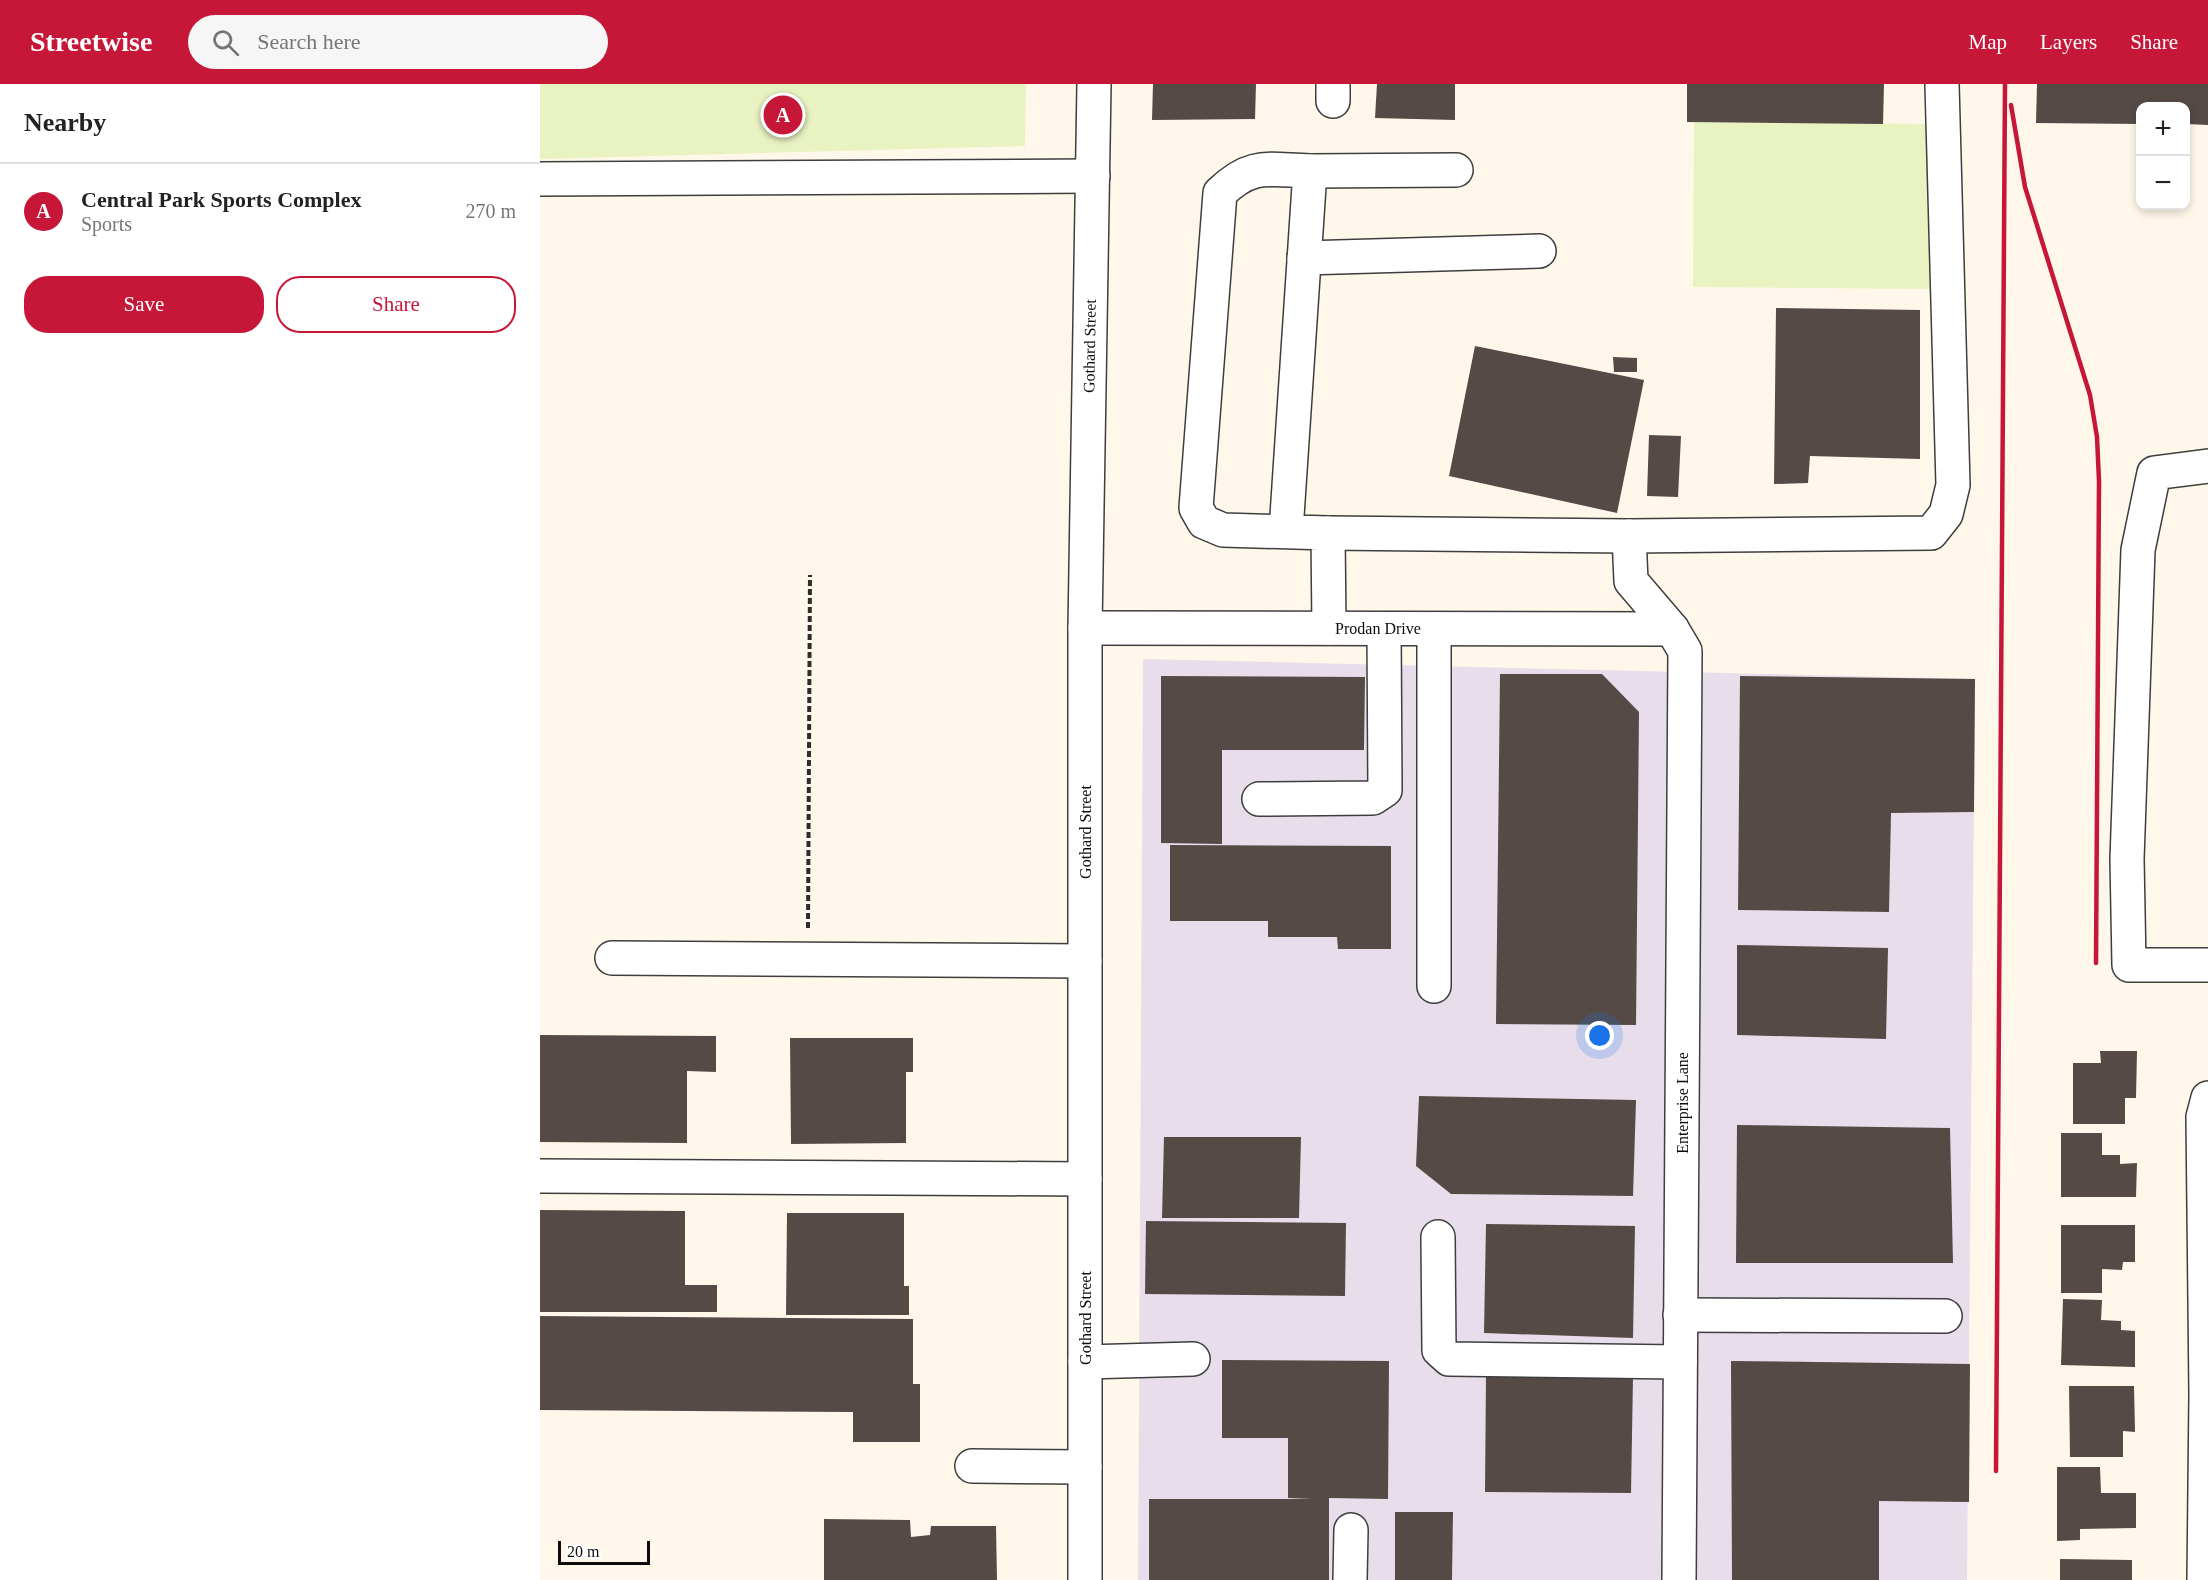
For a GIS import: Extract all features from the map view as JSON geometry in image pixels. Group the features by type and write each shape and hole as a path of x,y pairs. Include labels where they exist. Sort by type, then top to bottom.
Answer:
{"street":[{"name":"Gothard Street","path":"1085,1580 1085,628 1094,84"},
{"path":"1456,170 1253,169 1236,177 1220,193 1196,508 1204,522 1223,530 1328,533 1629,536 1931,533 1946,514 1953,485 1942,84"},
{"path":"1286,531 1310,171"},
{"path":"540,179 1093,176"},
{"path":"1304,258 1539,251"},
{"path":"2208,466 2154,473 2140,539 2127,859 2129,965 2208,965"},
{"path":"1328,533 1329,628"},
{"name":"Enterprise Lane","path":"1629,536 1631,581 1672,629 1685,651 1679,1580"},
{"name":"Prodan Drive","path":"1085,628 1672,629"},
{"path":"1259,799 1372,798 1385,790 1384,629"},
{"path":"1434,629 1434,986"},
{"path":"612,958 1085,961"},
{"path":"2204,1580 2207,1395 2203,1117 2208,1098"},
{"path":"540,1176 1085,1179"},
{"path":"1438,1237 1439,1350 1449,1359 1680,1362"},
{"path":"1680,1315 1945,1316"},
{"path":"1085,1362 1193,1359"},
{"path":"972,1466 1085,1467"},
{"path":"1350,1580 1351,1530"}],"path":[{"path":"807,960 810,575"}],"shaded area":[{"path":"1143,659 1975,679 1967,1580 1138,1580"}],"green space":[{"path":"540,84 1026,84 1025,146 540,159"},
{"path":"1694,122 1933,124 1932,289 1693,287"}],"building":[{"path":"1153,84 1256,84 1255,119 1152,120"},
{"path":"1377,84 1455,84 1455,120 1375,118"},
{"path":"1687,84 1884,84 1883,124 1687,122"},
{"path":"2037,84 2208,84 2208,125 2190,124 2190,102 2136,102 2136,124 2036,123"},
{"path":"1776,308 1920,310 1920,459 1810,456 1808,483 1774,484"},
{"path":"1475,346 1644,380 1617,513 1449,476"},
{"path":"1613,357 1637,358 1637,372 1614,372"},
{"path":"1649,435 1681,436 1678,497 1647,496"},
{"path":"1500,674 1602,674 1639,712 1636,1025 1496,1024"},
{"path":"1161,676 1365,677 1364,750 1222,750 1222,844 1161,843"},
{"path":"1740,676 1975,679 1974,812 1891,813 1889,912 1738,910"},
{"path":"1170,845 1391,846 1391,949 1338,949 1337,937 1268,937 1268,921 1170,921"},
{"path":"1737,945 1888,948 1886,1039 1737,1035"},
{"path":"540,1035 716,1036 716,1072 687,1071 687,1143 540,1142"},
{"path":"790,1038 913,1038 913,1072 906,1072 906,1143 791,1144"},
{"path":"2100,1051 2137,1051 2136,1098 2125,1098 2125,1124 2073,1124 2073,1063 2101,1063"},
{"path":"1419,1096 1636,1100 1633,1196 1451,1194 1416,1166"},
{"path":"1737,1125 1950,1128 1953,1263 1736,1263"},
{"path":"2061,1133 2102,1133 2102,1155 2120,1155 2120,1164 2137,1163 2136,1197 2061,1197"},
{"path":"1164,1137 1301,1137 1299,1218 1162,1218"},
{"path":"540,1210 685,1211 685,1285 717,1285 717,1312 540,1312"},
{"path":"787,1213 904,1213 904,1286 909,1286 909,1315 786,1315"},
{"path":"1146,1221 1346,1223 1345,1296 1145,1294"},
{"path":"1486,1224 1635,1226 1633,1338 1484,1333"},
{"path":"2061,1225 2135,1225 2135,1262 2123,1262 2122,1270 2102,1269 2102,1293 2061,1293"},
{"path":"2063,1299 2102,1300 2101,1320 2121,1321 2121,1330 2135,1331 2135,1367 2061,1365"},
{"path":"540,1316 913,1319 913,1384 920,1384 920,1442 853,1442 853,1412 540,1410"},
{"path":"1222,1360 1389,1361 1388,1499 1329,1498 1329,1580 1149,1580 1149,1499 1312,1499 1288,1498 1288,1438 1222,1438"},
{"path":"1731,1361 1970,1364 1969,1502 1879,1501 1879,1580 1732,1580"},
{"path":"1486,1375 1633,1377 1631,1493 1485,1492"},
{"path":"2069,1386 2134,1386 2135,1432 2123,1431 2123,1457 2070,1457"},
{"path":"2057,1467 2100,1467 2101,1493 2136,1493 2136,1528 2080,1529 2080,1540 2057,1541"},
{"path":"1395,1512 1453,1512 1452,1580 1395,1580"},
{"path":"824,1519 910,1520 911,1537 930,1535 931,1526 996,1526 997,1580 824,1580"},
{"path":"2060,1559 2132,1560 2132,1580 2060,1580"}],"railway":[{"path":"1996,1471 2005,84"},
{"path":"2011,105 2025,187 2090,395 2097,437 2099,481 2096,963"}],"place":[{"name":"Central Park Sports Complex","path":"783,115"}]}
